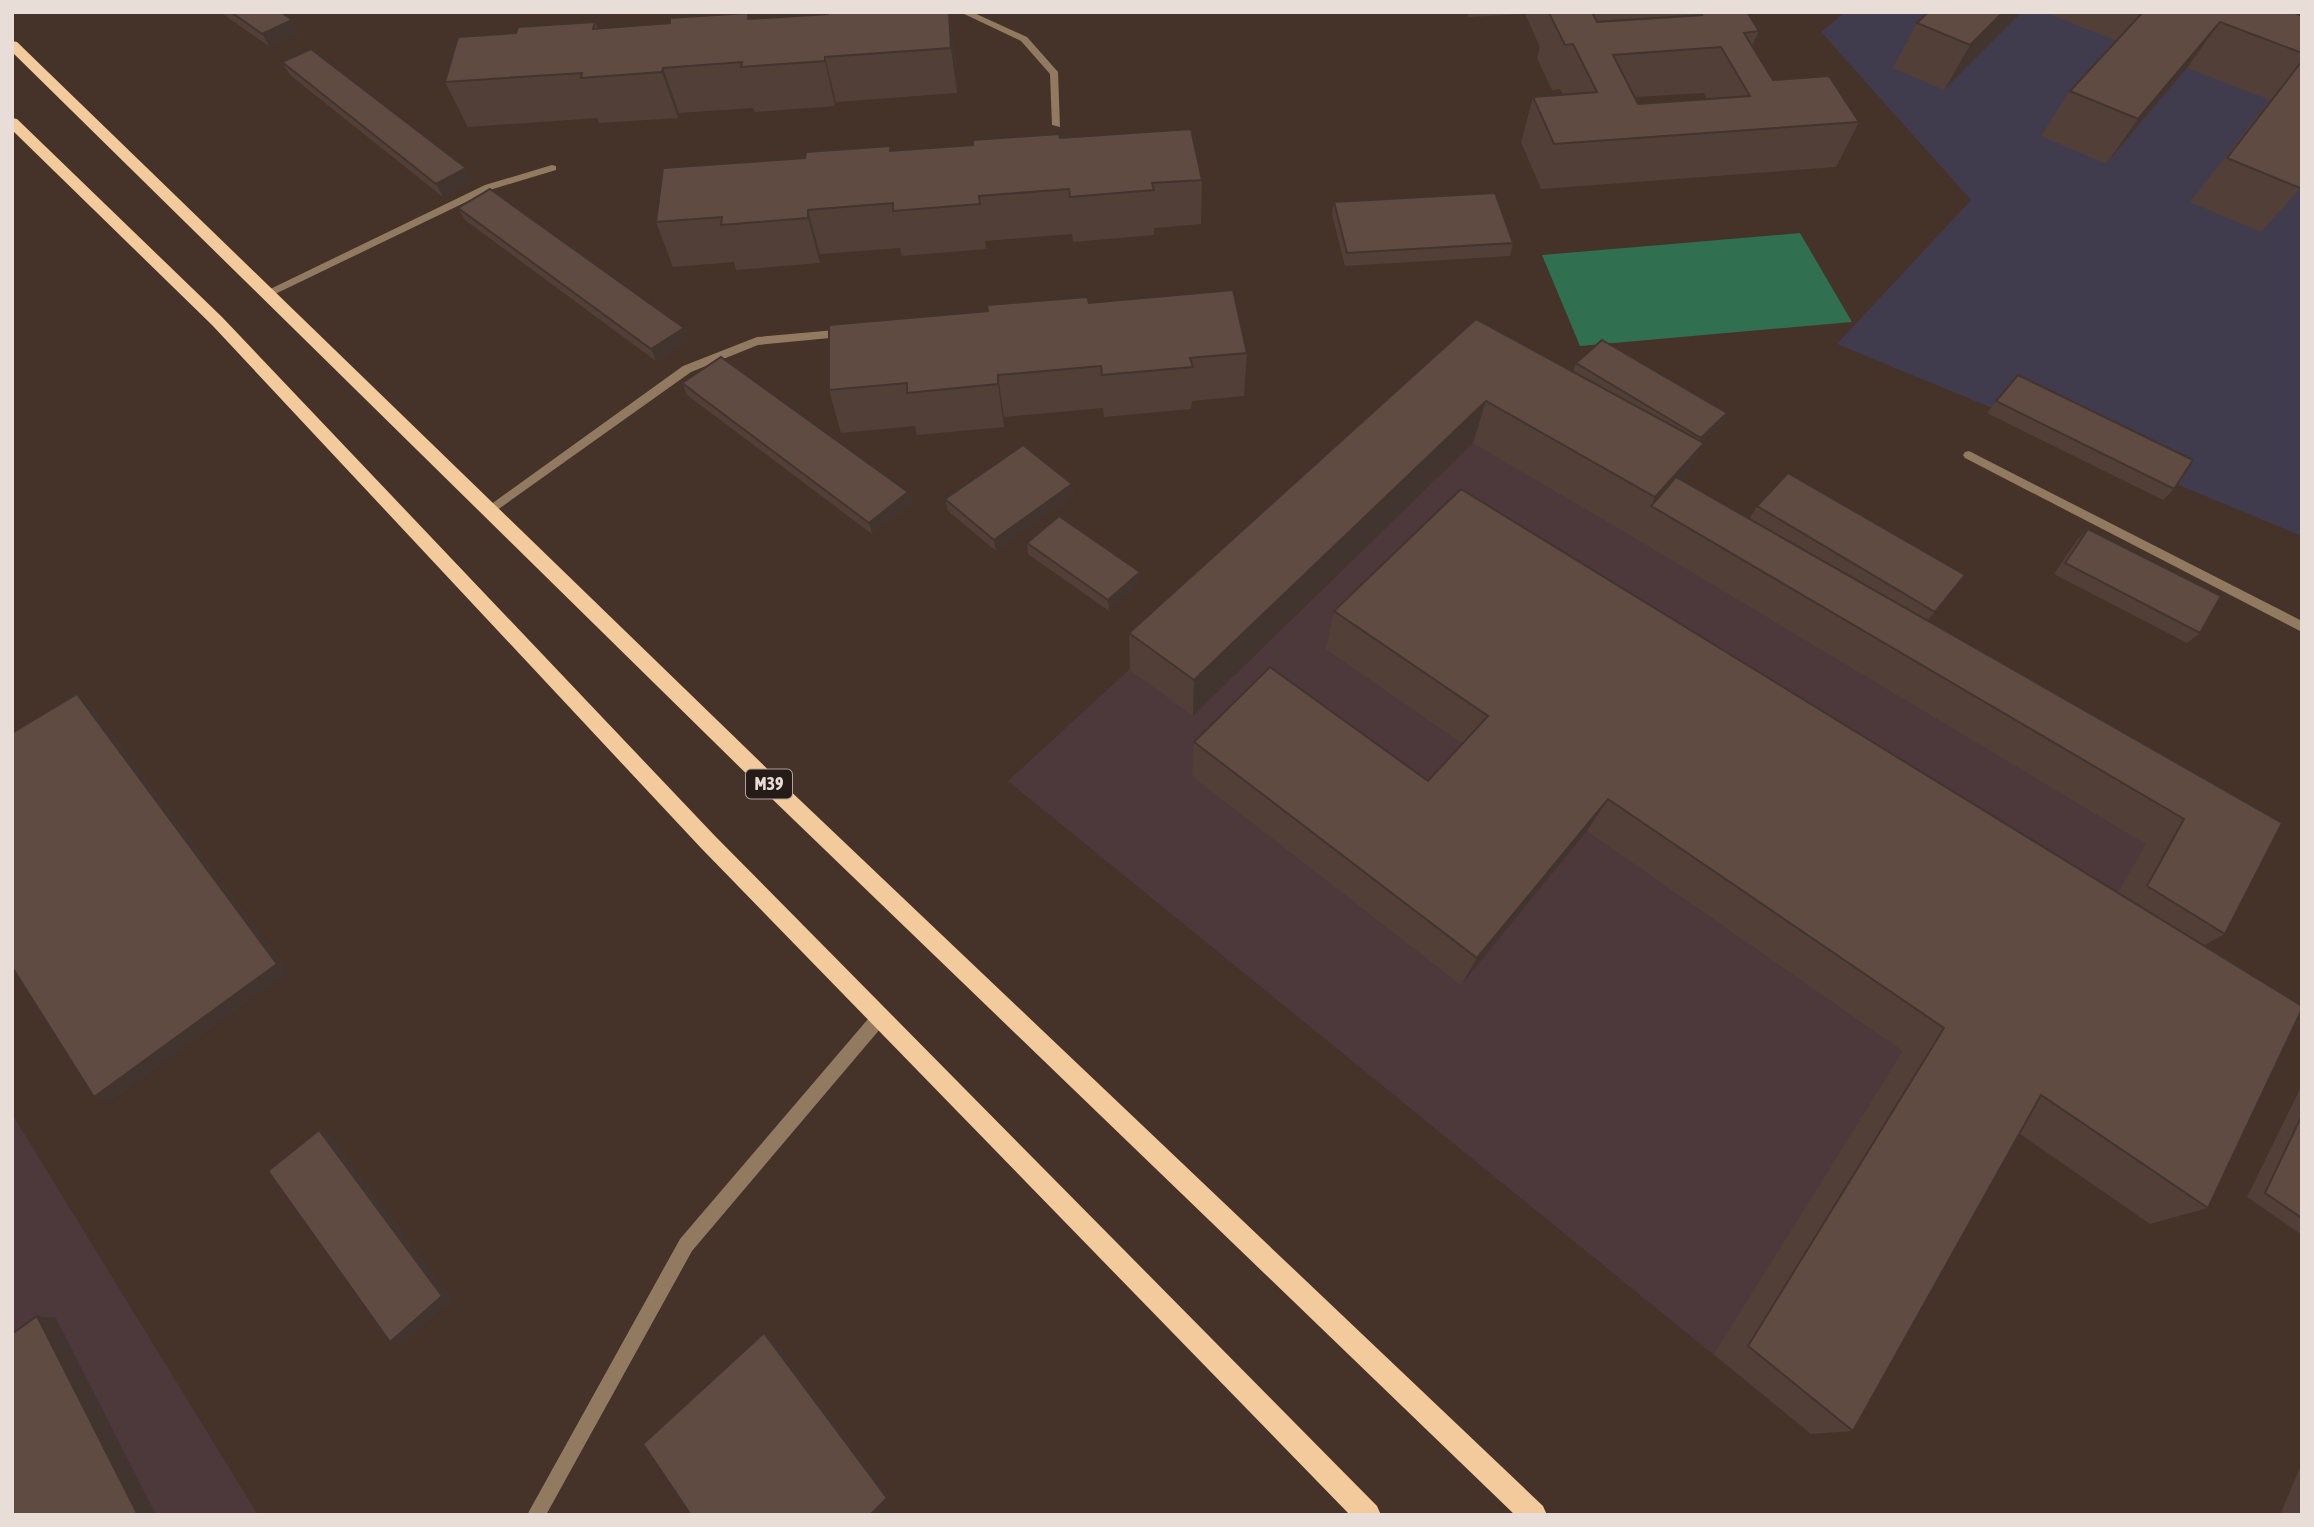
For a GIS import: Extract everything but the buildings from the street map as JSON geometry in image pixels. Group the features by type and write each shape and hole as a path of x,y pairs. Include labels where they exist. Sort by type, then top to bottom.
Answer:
{"highway":[{"name":"M39","path":"12,45 775,789 1534,1515"},
{"path":"12,122 217,321 708,842 1368,1515"}],"lane":[{"path":"964,12 1024,39 1055,74 1057,125"},
{"path":"267,293 489,187 552,168"},
{"path":"489,510 687,369 757,341 865,332"},
{"path":"1969,455 2302,627"},
{"path":"537,1515 686,1245 880,1017"}],"shaded area":[{"path":"1845,12 2302,12 2302,536 1837,344 1971,200 1821,32"},
{"path":"1464,362 2240,849 2183,956 1994,1116 1811,1434 1008,781"},
{"path":"12,1114 258,1515 12,1515"}],"green space":[{"path":"1800,233 1852,322 1580,346 1542,255"}]}
